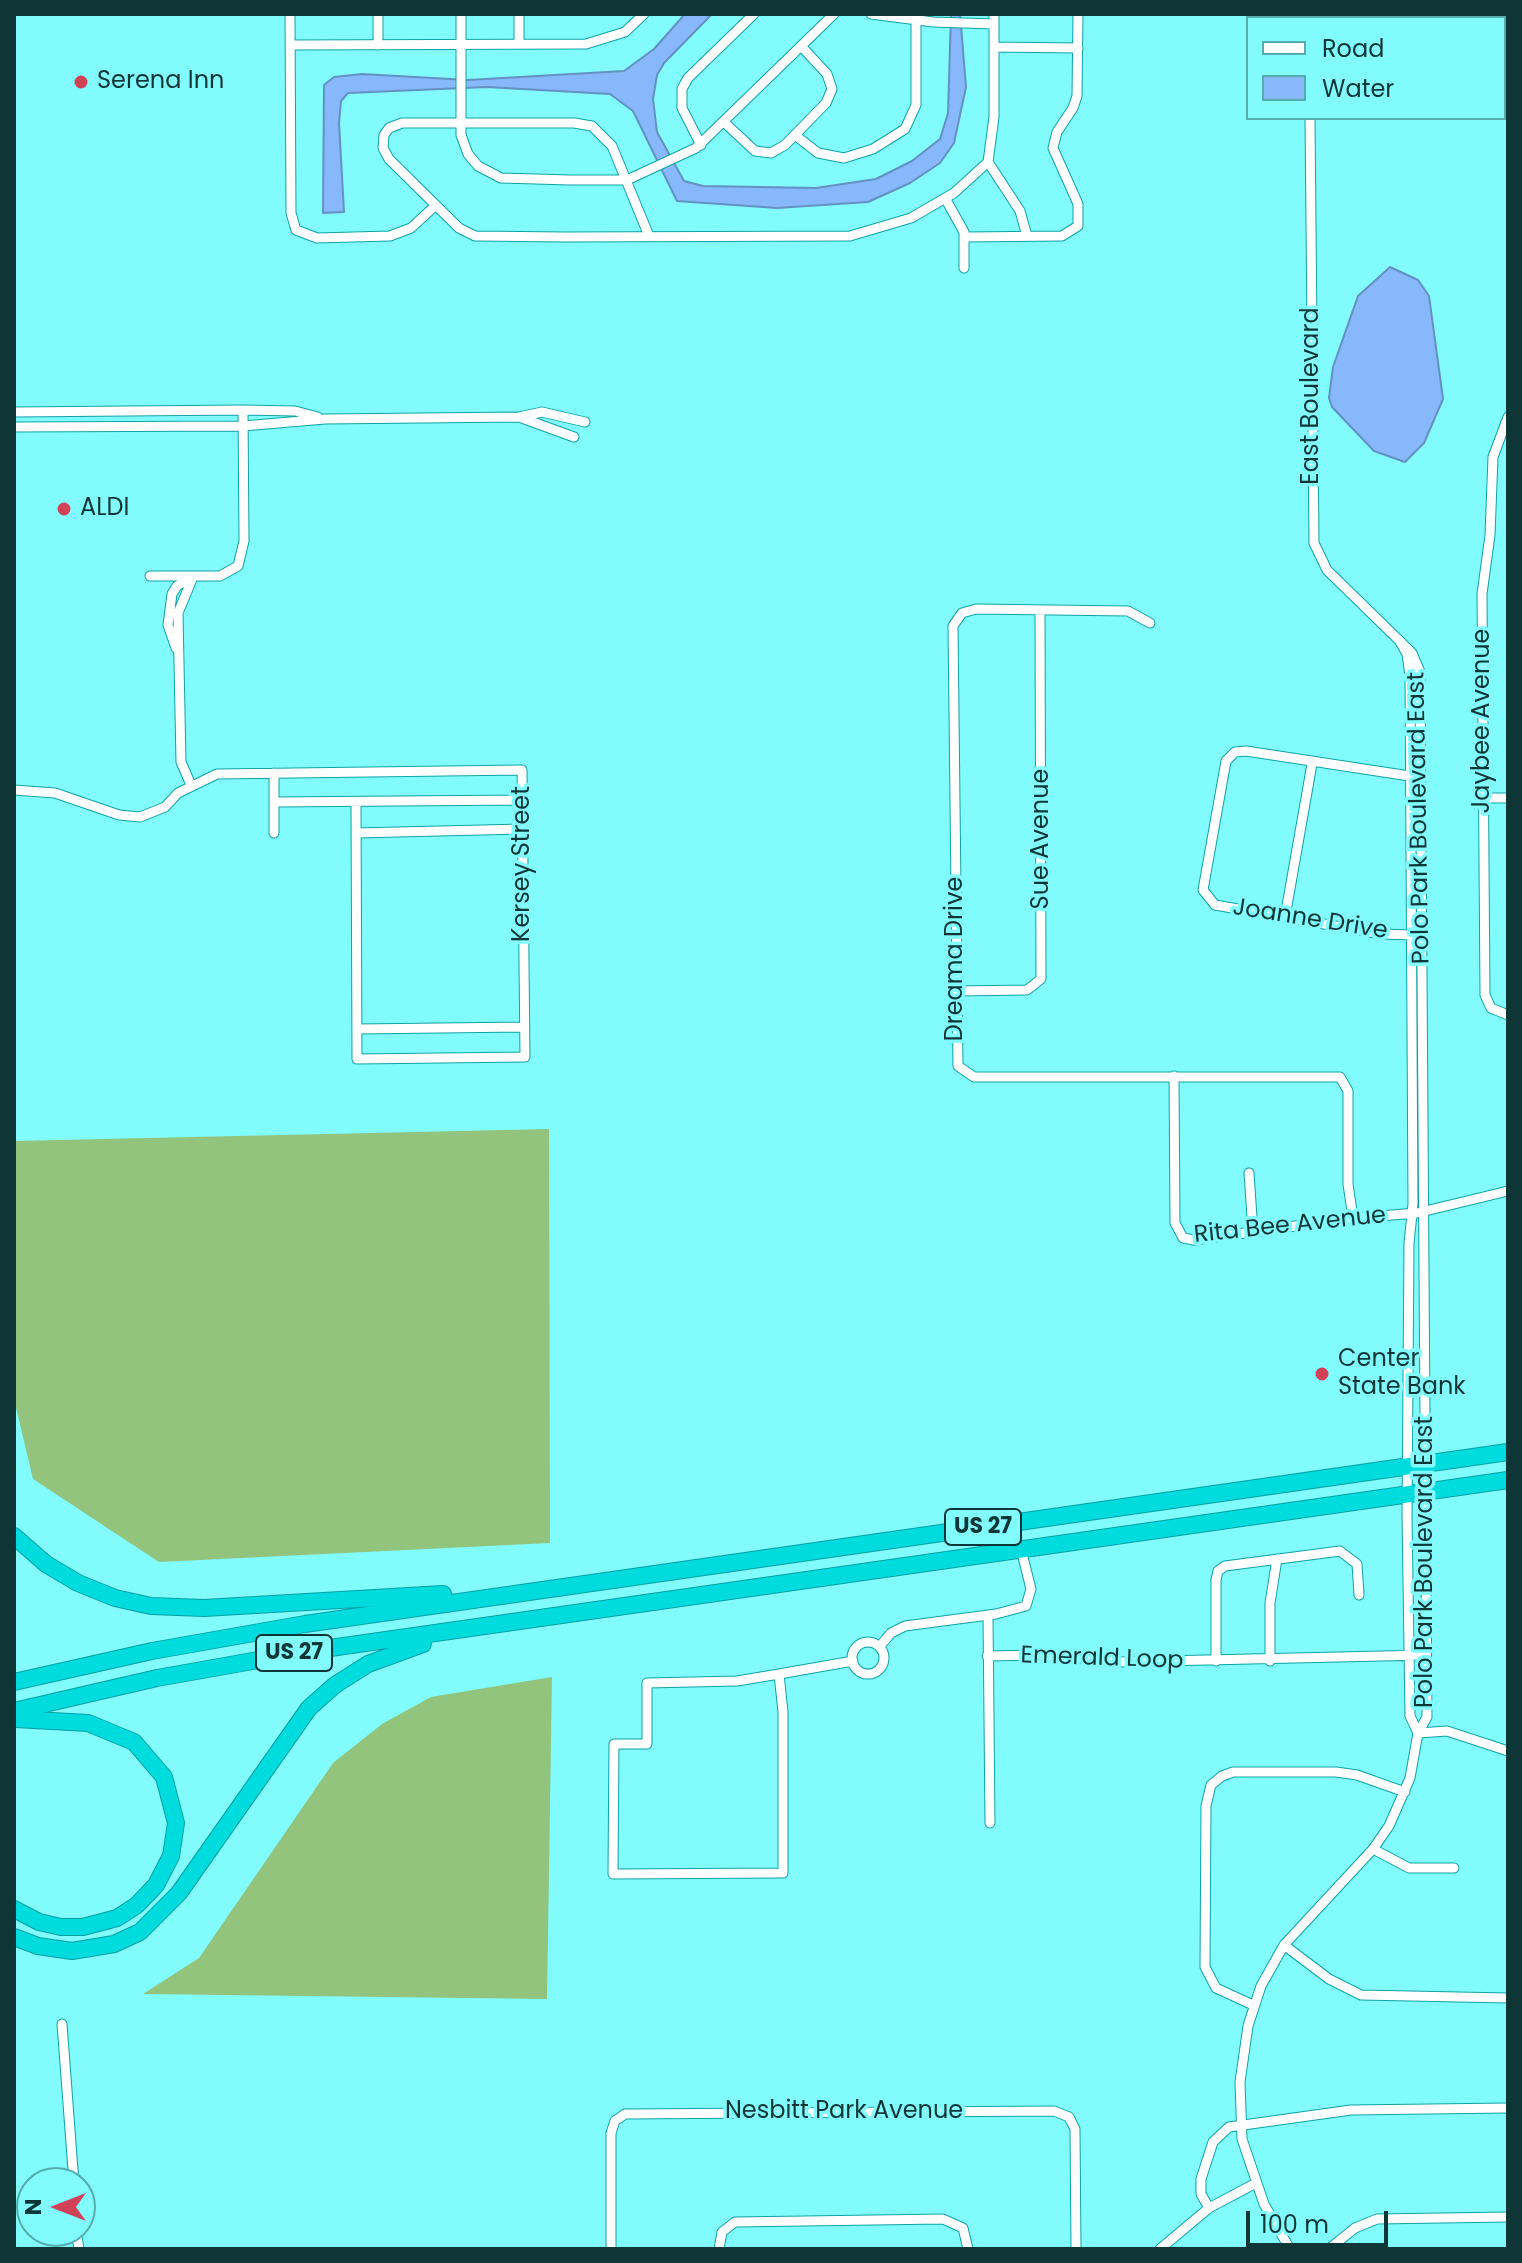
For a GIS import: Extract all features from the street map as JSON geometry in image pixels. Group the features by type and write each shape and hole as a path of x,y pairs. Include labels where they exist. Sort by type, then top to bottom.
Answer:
{"highway":[{"name":"US 27","path":"14,1682 258,1631 1508,1452"},
{"name":"US 27","path":"14,1711 259,1659 1508,1480"},
{"path":"14,1536 46,1564 78,1583 124,1600 169,1608 541,1590"},
{"path":"14,1937 45,1948 86,1951 114,1944 153,1923 179,1893 299,1720 335,1685 368,1664 421,1644 577,1613"},
{"path":"14,1719 53,1718 88,1723 134,1742 164,1777 176,1823 171,1856 156,1885 137,1905 117,1918 83,1927 61,1927 39,1922 14,1909"}],"street":[{"path":"290,14 291,213 296,230 317,238 390,236 411,228 436,205"},
{"path":"378,14 378,45"},
{"path":"461,14 462,140 478,166 501,178 627,180 701,145 834,14"},
{"path":"519,14 519,44"},
{"path":"290,45 586,44 613,37 644,14"},
{"path":"701,145 682,108 682,89 688,78 754,14"},
{"path":"649,236 609,141 587,125 397,124 389,128 383,139 387,156 436,205 464,231 481,237 850,236 895,225 945,198 988,162 994,129 994,19 948,24 916,17 871,14"},
{"path":"965,237 1067,235 1076,230 1080,221 1078,204 1053,148 1057,132 1076,102 1078,14"},
{"path":"795,135 818,153 844,158 873,149 905,129 916,105 916,17"},
{"path":"725,123 745,144 760,153 776,152 795,135 826,103 832,89 827,74 802,47"},
{"path":"994,47 1078,48"},
{"name":"East Boulevard","path":"1310,120 1314,543 1327,570 1399,640"},
{"path":"988,162 1020,211 1027,236"},
{"path":"945,198 960,221 965,237 964,268"},
{"path":"150,576 193,577 230,572 242,557 243,410"},
{"path":"113,411 113,427"},
{"path":"14,412 295,411 325,419"},
{"path":"28,412 28,427"},
{"path":"14,427 243,426 325,419 519,417 542,412 585,422"},
{"path":"519,417 574,437"},
{"name":"Jaybee Avenue","path":"1508,417 1493,457 1490,535 1482,594 1485,995 1491,1008 1508,1015"},
{"path":"191,785 181,762 178,613 193,577"},
{"name":"Dreama Drive","path":"1150,623 1128,611 967,610 953,626 958,1066 966,1075 1340,1077 1348,1091 1348,1184 1353,1218"},
{"name":"Sue Avenue","path":"956,991 1027,990 1041,979 1040,610"},
{"name":"Polo Park Boulevard East","path":"1399,640 1417,658 1420,672 1416,777 1416,936 1427,1717 1418,1733"},
{"name":"Joanne Drive","path":"1416,777 1312,764 1246,751 1228,757 1203,884 1205,896 1215,905 1416,936"},
{"path":"1285,917 1312,764"},
{"name":"Kersey Street","path":"14,790 55,793 119,815 140,817 165,807 191,785 217,774 522,770 525,1057 357,1059 356,802"},
{"path":"274,773 274,833"},
{"path":"1483,798 1508,798"},
{"path":"274,802 522,800"},
{"path":"356,833 523,829"},
{"path":"357,1029 524,1027"},
{"name":"Rita Bee Avenue","path":"1174,1076 1175,1223 1183,1238 1194,1240 1353,1218 1418,1213 1508,1191"},
{"path":"1249,1173 1253,1232"},
{"name":"Polo Park Boulevard East","path":"1418,1213 1407,1495 1410,1716 1418,1733"},
{"path":"880,1646 891,1633 905,1626 988,1615 1026,1606 1031,1596 1021,1549"},
{"name":"Emerald Loop","path":"1216,1661 1218,1571 1225,1566 1344,1552 1357,1564 1359,1595"},
{"path":"1270,1661 1270,1603 1277,1559"},
{"path":"1408,1580 1425,1579"},
{"path":"988,1615 990,1823"},
{"path":"871,1642 880,1646 884,1656 878,1671 863,1673 853,1661 854,1651 861,1643 871,1642"},
{"name":"Emerald Loop","path":"987,1656 1041,1655 1119,1662 1270,1661 1426,1655"},
{"path":"779,1674 783,1712 783,1873 613,1874 614,1744 647,1744 647,1683 737,1681 853,1661"},
{"path":"1427,1717 1441,1730"},
{"path":"1290,2249 1256,2183 1240,2125 1241,2070 1253,2005 1284,1945 1373,1849 1405,1792 1418,1733 1441,1730 1508,1751"},
{"path":"1253,2005 1221,1992 1212,1983 1205,1967 1206,1806 1211,1785 1233,1772 1343,1773 1405,1792"},
{"path":"1373,1849 1409,1868 1454,1868"},
{"path":"1284,1945 1329,1979 1361,1995 1508,1998"},
{"path":"62,2024 73,2167"},
{"path":"1209,2208 1200,2184 1210,2149 1221,2131 1240,2125 1363,2109 1508,2108"},
{"name":"Nesbitt Park Avenue","path":"611,2249 611,2133 615,2121 625,2114 1054,2111 1069,2117 1075,2129 1076,2249"},
{"path":"1160,2249 1209,2208 1256,2183"},
{"path":"1329,2249 1355,2228 1377,2219 1508,2217"},
{"path":"719,2249 722,2232 730,2224 741,2221 943,2219 963,2228 968,2249"}],"green space":[{"path":"549,1129 550,1543 159,1562 33,1479 14,1399 14,1141"},
{"path":"552,1677 547,1999 143,1994 199,1958 333,1763 382,1724 431,1697"}],"water":[{"path":"685,14 712,14 664,63 657,75 653,99 657,132 684,181 703,186 816,188 876,179 912,161 940,139 948,113 951,14 960,14 966,87 954,143 940,163 910,183 868,202 777,208 677,201 633,111 610,94 487,87 348,93 341,101 339,123 344,212 323,213 324,85 334,77 362,74 468,80 624,71 654,49"},
{"path":"1390,267 1418,280 1429,296 1443,399 1424,443 1405,462 1374,451 1332,407 1329,398 1333,367 1358,296"}],"place":[{"name":"Serena Inn","path":"81,82"},
{"name":"ALDI","path":"64,509"},
{"name":"Center State Bank","path":"1322,1374"}]}
